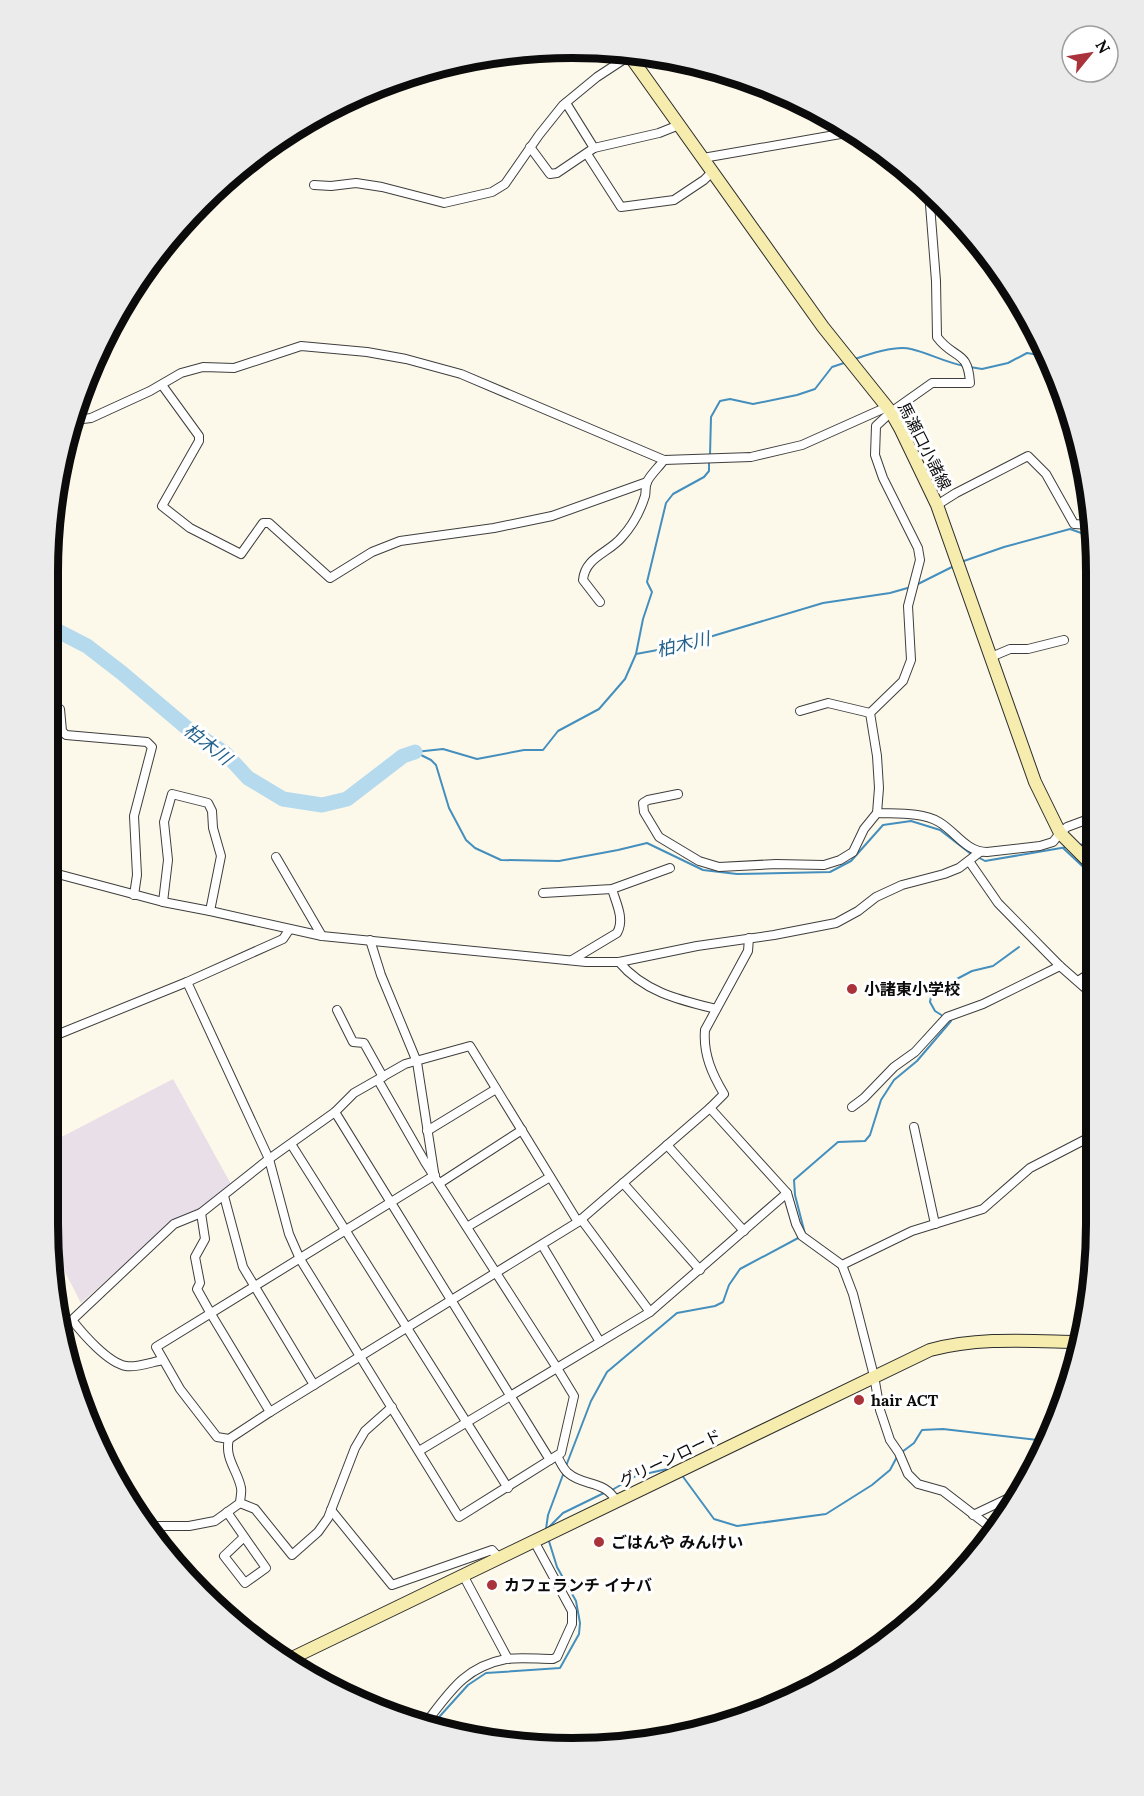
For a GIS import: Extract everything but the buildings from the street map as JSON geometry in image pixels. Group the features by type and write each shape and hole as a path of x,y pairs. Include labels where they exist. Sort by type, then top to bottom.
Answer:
{"main road":[{"name":"馬瀬口小諸線","path":"634,63 823,327 889,410 900,428 937,505 1035,782 1060,832 1086,859"},
{"name":"グリーンロード","path":"295,1656 930,1350 956,1343 996,1340 1072,1342"}],"street":[{"path":"314,185 331,186 356,183 382,187 444,203 492,192 505,184 530,147 566,103 618,61"},
{"path":"566,103 621,207 674,200 704,180 713,171"},
{"path":"530,147 550,174 557,173 590,151 659,134 680,125"},
{"path":"703,158 840,134"},
{"path":"82,419 91,418 162,385 181,373 203,367 234,368 301,346 367,352 406,359 461,374 664,460 751,457 802,445 889,410 932,383 970,383 969,367 966,361 937,337 936,281 930,204"},
{"path":"162,385 199,436 199,441 162,506 190,528 241,554 263,523 269,523 330,578 372,552 400,542 494,528 552,516 647,482 664,460"},
{"path":"870,713 903,681 911,660 908,606 920,560 918,548 883,478 875,455 876,426 889,410"},
{"path":"937,505 1028,456 1046,474 1074,524 1083,525"},
{"path":"600,602 583,580 583,573 589,564 600,554 616,545 631,528 638,517 646,494 647,482"},
{"path":"992,657 1010,649 1028,649 1064,640"},
{"path":"800,711 828,704 870,713"},
{"path":"58,708 60,709 62,730 66,735 147,742 152,747 134,816 137,875 134,895"},
{"path":"678,794 648,800 643,803 644,812 659,837 699,861 719,867 776,864 824,866 840,860 853,852 864,829 877,813 879,788 877,756 870,713"},
{"path":"163,902 168,860 164,822 172,794 208,803 212,812 213,828 221,856 210,910"},
{"path":"877,813 923,816 937,821 967,846 980,852 1040,846 1053,842 1067,827 1086,820"},
{"path":"58,874 163,902 210,910 322,936 586,962 619,962 697,946 836,923 858,911 876,897 902,885 944,874 969,861 980,852"},
{"path":"276,857 322,936"},
{"path":"969,861 999,903 1060,966 1086,988"},
{"path":"543,893 612,889 670,868"},
{"path":"572,960 620,930 621,916 612,889"},
{"path":"58,1034 187,982 283,939 289,930"},
{"path":"240,1503 241,1488 227,1447 229,1439 580,1220 724,1094 712,1071 704,1044 705,1030 748,951 749,938"},
{"path":"370,940 381,975 417,1062 437,1179"},
{"path":"619,962 629,974 656,991 716,1010"},
{"path":"852,1107 894,1067 915,1052 947,1017 983,1004 1060,966"},
{"path":"1078,981 1086,976"},
{"path":"187,982 269,1159 289,1234 300,1259 459,1517 561,1453 574,1396 437,1179 380,1078 364,1043 353,1042 337,1010"},
{"path":"163,1360 126,1366 112,1359 84,1335 72,1320 174,1224 201,1213 269,1159 335,1112 354,1093 405,1064 470,1046 550,1177 650,1312"},
{"path":"427,1131 496,1089"},
{"path":"710,1108 787,1193 802,1236 842,1265 853,1294 874,1376 880,1410 890,1440 899,1453 908,1474 918,1484 943,1491 987,1525"},
{"path":"335,1112 510,1396 554,1458 568,1473 605,1487 617,1502"},
{"path":"914,1127 935,1224"},
{"path":"229,1439 217,1437 180,1389 156,1347 391,1203 522,1130"},
{"path":"842,1265 912,1231 983,1209 1030,1168 1086,1139"},
{"path":"291,1144 508,1488"},
{"path":"667,1146 744,1231"},
{"path":"467,1227 550,1177"},
{"path":"623,1183 700,1270"},
{"path":"419,1451 650,1312 787,1193"},
{"path":"224,1196 243,1267 314,1385"},
{"path":"201,1213 205,1239 195,1257 200,1282 197,1289 270,1412"},
{"path":"542,1245 600,1342"},
{"path":"240,1503 255,1509 292,1555 318,1532 331,1510 355,1448 365,1431 392,1407"},
{"path":"973,1515 1005,1500"},
{"path":"157,1526 189,1526 215,1521 240,1503"},
{"path":"331,1510 392,1585 492,1550 499,1558"},
{"path":"227,1512 266,1568 245,1583 224,1556 244,1537"},
{"path":"431,1717 465,1676 480,1666 508,1659 553,1659 557,1657 572,1624 572,1611 534,1541"},
{"path":"463,1575 508,1659"}],"shaded area":[{"path":"173,1079 232,1186 207,1206 171,1223 81,1303 60,1263 58,1139"}],"waterway":[{"path":"855,359 905,348 965,366"},
{"path":"970,367 982,369 1008,363 1027,353 1037,355"},
{"path":"710,455 711,417 720,401 730,399 753,404 797,395 815,389 832,367 847,362"},
{"path":"636,654 643,619 652,592 647,582 666,503 673,494 704,477 709,471 709,461"},
{"name":"柏木川","path":"961,562 1004,547 1070,529 1084,534"},
{"name":"柏木川","path":"916,585 954,566"},
{"name":"柏木川","path":"415,752 443,749 477,759 524,750 543,750 558,731 599,709 625,679 636,654 690,644 823,603 890,593 911,587"},
{"name":"柏木川","path":"58,631 87,646 187,728 225,753 248,778 283,799 322,805 347,799 403,756 415,752"},
{"path":"415,752 436,765 449,808 466,840 475,848 501,860 559,861 647,843 703,870 737,874 830,872 851,861 883,825 911,821 940,830 971,854"},
{"path":"1079,845 1086,844"},
{"path":"976,856 985,861 1067,847"},
{"path":"1063,848 1086,869"},
{"path":"943,1016 935,1011 930,1002 932,992 972,971 993,966 1019,947"},
{"path":"805,1234 795,1195 794,1180 838,1142 865,1141 870,1135 881,1100 894,1080 917,1061 951,1021 948,1019"},
{"path":"566,1466 591,1401 607,1372 677,1313 715,1306 723,1302 729,1285 740,1269 800,1237"},
{"path":"902,1452 914,1443 922,1430 943,1429 1038,1440"},
{"path":"681,1474 714,1519 737,1526 826,1514 872,1485 890,1470 898,1455"},
{"path":"612,1490 636,1476 676,1467"},
{"path":"546,1529 548,1515 564,1472"},
{"path":"546,1530 563,1513 606,1492"},
{"path":"437,1719 468,1685 486,1673 560,1668 579,1634 580,1623 576,1601 557,1567 548,1538"}],"place":[{"name":"小諸東小学校","path":"852,989"},
{"name":"hair ACT","path":"859,1400"},
{"name":"ごはんや みんけい","path":"599,1542"},
{"name":"カフェランチ イナバ","path":"492,1585"}]}
